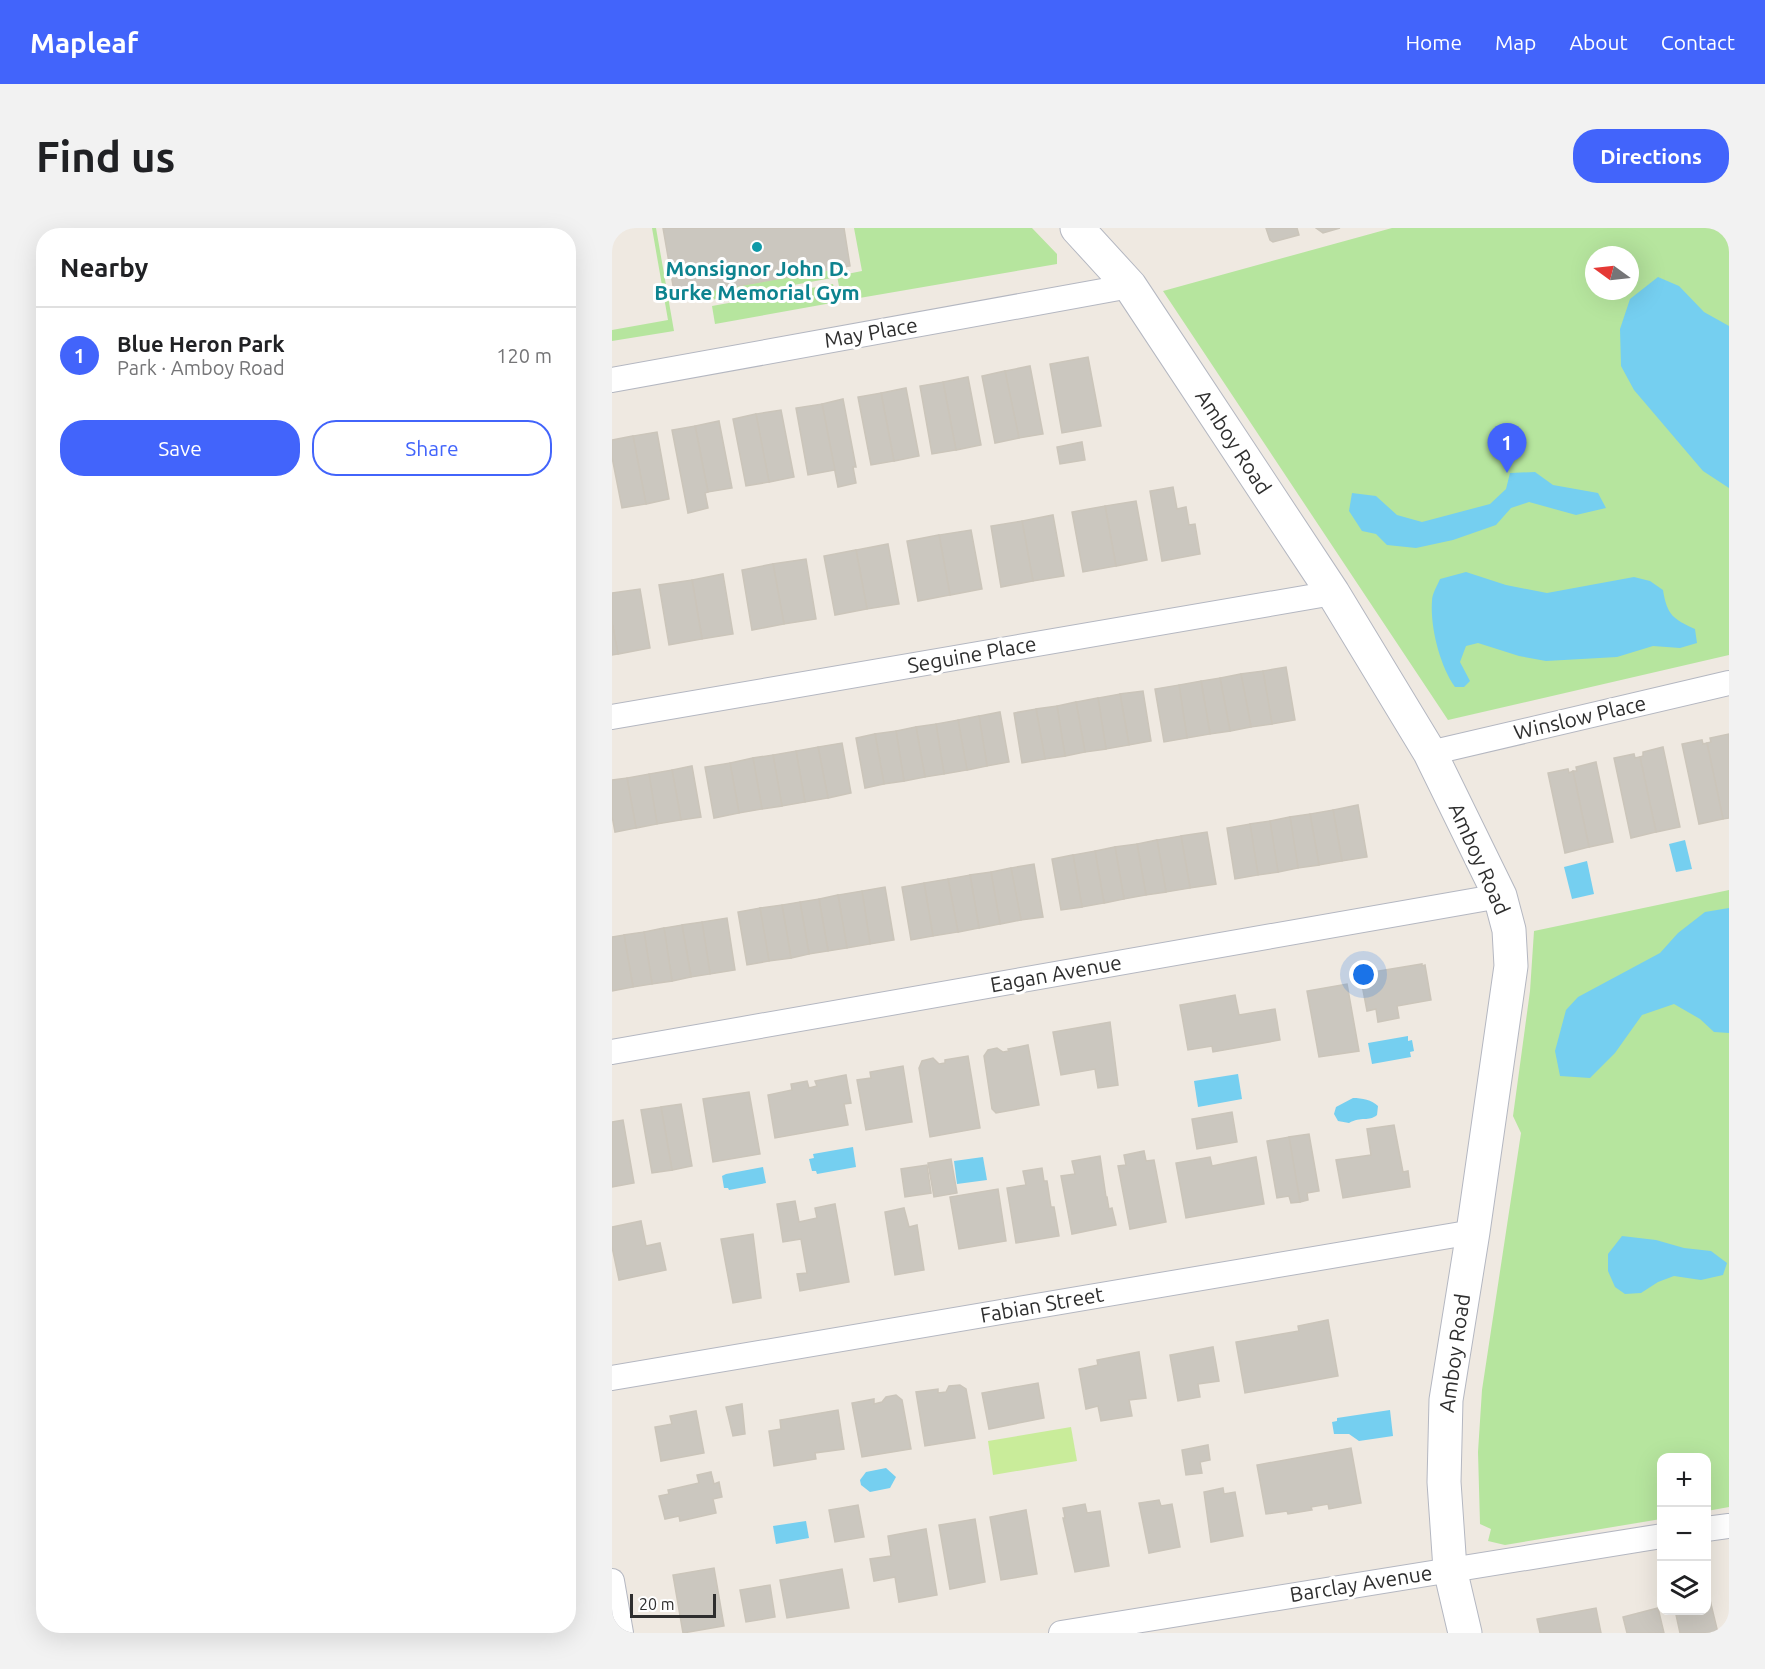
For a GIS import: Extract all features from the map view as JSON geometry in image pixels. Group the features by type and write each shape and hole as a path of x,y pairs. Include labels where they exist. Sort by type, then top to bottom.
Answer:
{"main road":[{"name":"Amboy Road","path":"1077,228 1130,286 1333,593 1430,753 1500,896 1509,930 1511,966 1473,1232 1446,1400 1444,1482 1450,1569 1465,1633"}],"street":[{"name":"May Place","path":"612,380 1130,286"},
{"name":"Seguine Place","path":"612,717 1333,593"},
{"name":"Winslow Place","path":"1430,753 1729,683"},
{"name":"Eagan Avenue","path":"612,1052 1500,896"},
{"name":"Fabian Street","path":"612,1378 1473,1232"},
{"path":"1711,1529 1729,1526"},
{"name":"Barclay Avenue","path":"1061,1633 1657,1537"},
{"path":"612,1581 621,1633"}],"green space":[{"path":"652,228 656,228 674,331 612,341 612,330 668,320"},
{"path":"854,228 1032,228 1057,254 1057,264 842,301 837,276 862,271"},
{"path":"1392,228 1729,228 1729,655 1448,720 1163,291"},
{"path":"830,270 832,278 711,300 709,291"},
{"path":"833,284 837,302 715,324 712,306"},
{"path":"1729,890 1729,1507 1711,1510 1711,1453 1657,1453 1657,1520 1505,1545 1488,1541 1491,1529 1480,1524 1478,1452 1482,1390 1521,1133 1513,1116 1530,991 1534,931"},
{"path":"1071,1427 1077,1461 993,1475 988,1441"}],"water":[{"path":"1658,277 1679,286 1704,312 1729,326 1729,488 1703,471 1634,390 1621,366 1620,329 1630,300 1639,300 1639,292"},
{"path":"1535,472 1553,485 1598,493 1606,508 1576,515 1529,502 1511,508 1496,525 1453,540 1416,548 1387,545 1376,534 1362,531 1349,511 1352,493 1376,496 1397,515 1422,522 1490,504 1506,489 1510,473"},
{"path":"1466,572 1506,585 1547,593 1634,577 1650,581 1663,590 1672,615 1695,629 1697,643 1680,648 1653,646 1617,657 1546,661 1519,656 1478,643 1466,646 1460,662 1470,681 1464,687 1455,687 1437,646 1432,598 1440,579"},
{"path":"1685,840 1692,869 1676,872 1669,844"},
{"path":"1587,861 1594,894 1572,899 1564,867"},
{"path":"1729,908 1729,1033 1714,1032 1700,1019 1674,1004 1642,1015 1615,1053 1590,1078 1560,1076 1555,1051 1566,1010 1578,997 1660,953 1678,933 1705,912"},
{"path":"1408,1036 1408,1041 1412,1040 1414,1051 1410,1052 1411,1057 1372,1064 1368,1043"},
{"path":"1238,1074 1242,1099 1198,1107 1194,1081"},
{"path":"1353,1098 1376,1104 1378,1106 1377,1115 1349,1123 1338,1121 1334,1114 1336,1107"},
{"path":"853,1147 856,1167 817,1174 816,1171 812,1171 809,1159 814,1158 813,1154"},
{"path":"983,1157 987,1180 957,1184 954,1161"},
{"path":"763,1167 766,1183 729,1190 724,1188 722,1176"},
{"path":"1622,1236 1711,1251 1727,1263 1723,1275 1701,1280 1674,1276 1658,1282 1641,1293 1625,1294 1615,1287 1608,1271 1608,1254"},
{"path":"1390,1410 1393,1436 1359,1441 1349,1434 1334,1434 1332,1422 1337,1421 1337,1418"},
{"path":"886,1468 896,1477 890,1488 870,1492 861,1485 860,1480 866,1472"},
{"path":"806,1521 809,1538 776,1544 773,1526"}],"building":[{"name":"Monsignor John D. Burke Memorial Gym","path":"663,228 844,228 850,266 675,297"},
{"path":"1266,228 1297,228 1299,235 1273,242"},
{"path":"1316,228 1340,228 1323,233"},
{"path":"1088,357 1101,426 1062,433 1050,364"},
{"path":"1030,366 1043,434 1019,438 1005,371"},
{"path":"1005,371 1019,438 995,443 982,376"},
{"path":"968,377 981,445 956,450 943,382"},
{"path":"943,382 956,450 932,454 920,386"},
{"path":"906,388 919,456 894,461 881,393"},
{"path":"881,393 894,461 871,465 858,397"},
{"path":"843,399 856,467 853,467 856,483 838,487 822,404"},
{"path":"822,404 835,470 808,475 796,408"},
{"path":"781,410 794,477 769,482 756,414"},
{"path":"756,414 769,482 746,486 733,419"},
{"path":"719,421 732,488 708,492 695,426"},
{"path":"695,426 708,492 705,493 708,508 688,513 672,430"},
{"path":"657,432 669,499 646,504 633,436"},
{"path":"633,436 646,504 622,508 612,457 612,440"},
{"path":"1082,442 1085,460 1060,464 1057,447"},
{"path":"1173,487 1177,509 1186,507 1189,525 1195,524 1200,554 1162,561 1150,491"},
{"path":"1136,501 1147,560 1116,566 1105,506"},
{"path":"1105,506 1116,566 1083,572 1072,512"},
{"path":"1053,515 1064,576 1033,581 1022,521"},
{"path":"1022,521 1033,581 1001,587 991,526"},
{"path":"971,530 982,589 950,595 939,535"},
{"path":"939,535 950,595 918,601 907,541"},
{"path":"888,544 899,604 867,609 856,550"},
{"path":"856,550 867,609 835,615 824,556"},
{"path":"806,559 816,619 784,624 773,564"},
{"path":"773,564 784,624 752,630 742,570"},
{"path":"723,574 733,634 702,639 692,580"},
{"path":"692,580 702,639 669,645 659,585"},
{"path":"640,589 650,648 618,654 612,622 612,593"},
{"path":"612,622 618,654 612,655"},
{"path":"1286,667 1295,720 1272,724 1263,671"},
{"path":"1263,671 1272,724 1251,727 1241,674"},
{"path":"1241,674 1251,727 1230,731 1220,678"},
{"path":"1220,678 1230,731 1210,734 1201,681"},
{"path":"1201,681 1210,734 1187,738 1179,685"},
{"path":"1179,685 1187,738 1164,742 1155,689"},
{"path":"1143,691 1151,741 1129,745 1120,694"},
{"path":"1120,694 1129,745 1106,749 1098,698"},
{"path":"1098,698 1106,749 1085,752 1076,702"},
{"path":"1076,702 1085,752 1065,756 1057,706"},
{"path":"1057,706 1065,756 1045,759 1036,709"},
{"path":"1036,709 1045,759 1022,763 1014,713"},
{"path":"1000,712 1009,762 987,766 979,716"},
{"path":"979,716 987,766 967,770 958,720"},
{"path":"958,720 967,770 944,774 936,724"},
{"path":"936,724 944,774 925,777 916,727"},
{"path":"916,727 925,777 904,781 896,731"},
{"path":"896,731 904,781 884,784 875,734"},
{"path":"875,734 884,784 865,788 856,738"},
{"path":"1729,734 1729,818 1723,819 1707,743 1711,742 1710,738"},
{"path":"1702,740 1703,744 1707,743 1723,819 1699,824 1682,744"},
{"path":"842,743 851,793 828,798 818,747"},
{"path":"818,747 828,798 805,802 796,751"},
{"path":"1663,747 1680,827 1656,832 1640,757 1643,756 1643,752"},
{"path":"796,751 805,802 782,806 773,755"},
{"path":"1634,754 1635,758 1640,757 1656,832 1631,838 1614,758"},
{"path":"773,755 782,806 762,809 753,758"},
{"path":"753,758 762,809 739,813 730,763"},
{"path":"1596,762 1613,842 1589,847 1573,771 1577,771 1576,767"},
{"path":"730,763 739,813 714,818 705,767"},
{"path":"692,766 701,817 681,820 672,770"},
{"path":"1568,769 1569,773 1573,771 1589,847 1565,853 1548,773"},
{"path":"672,770 681,820 657,824 649,774"},
{"path":"649,774 657,824 636,828 627,778"},
{"path":"627,778 636,828 615,832 612,816 612,780"},
{"path":"1358,805 1367,857 1342,861 1333,810"},
{"path":"1333,810 1342,861 1319,865 1310,814"},
{"path":"1310,814 1319,865 1298,868 1290,817"},
{"path":"1290,817 1298,868 1278,872 1270,821"},
{"path":"1270,821 1278,872 1258,875 1250,824"},
{"path":"1250,824 1258,875 1235,879 1227,828"},
{"path":"1207,832 1216,884 1190,888 1181,836"},
{"path":"1181,836 1190,888 1166,892 1157,840"},
{"path":"1157,840 1166,892 1146,895 1137,844"},
{"path":"1137,844 1146,895 1124,899 1115,847"},
{"path":"1115,847 1124,899 1104,903 1095,851"},
{"path":"1095,851 1104,903 1082,907 1073,855"},
{"path":"1073,855 1082,907 1061,910 1052,859"},
{"path":"1034,864 1043,917 1021,920 1011,868"},
{"path":"1011,868 1021,920 1000,924 991,872"},
{"path":"991,872 1000,924 979,928 970,875"},
{"path":"970,875 979,928 958,932 948,879"},
{"path":"948,879 958,932 933,936 924,883"},
{"path":"924,883 933,936 911,940 902,887"},
{"path":"885,887 894,940 870,944 862,891"},
{"path":"862,891 870,944 847,948 838,895"},
{"path":"838,895 847,948 828,951 819,899"},
{"path":"819,899 828,951 809,954 800,902"},
{"path":"800,902 809,954 791,958 782,905"},
{"path":"782,905 791,958 769,961 760,908"},
{"path":"760,908 769,961 747,965 738,912"},
{"path":"727,918 735,970 710,974 702,922"},
{"path":"702,922 710,974 691,977 682,925"},
{"path":"682,925 691,977 672,981 664,928"},
{"path":"664,928 672,981 652,984 644,932"},
{"path":"644,932 652,984 633,987 624,935"},
{"path":"624,935 633,987 612,991 612,937"},
{"path":"1422,964 1422,966 1425,965 1431,1000 1397,1006 1399,1018 1378,1022 1376,1009 1367,1011 1360,974"},
{"path":"1347,984 1359,1051 1319,1057 1307,991"},
{"path":"1235,995 1239,1015 1275,1009 1280,1040 1213,1052 1212,1046 1188,1050 1180,1005"},
{"path":"1110,1022 1118,1085 1098,1088 1095,1069 1061,1075 1053,1032"},
{"path":"1028,1045 1039,1105 996,1113 992,1109 984,1056 988,1050 997,1048 1003,1052"},
{"path":"968,1056 980,1128 930,1137 919,1068 922,1061 933,1058 939,1064 945,1063 945,1060"},
{"path":"903,1066 912,1122 866,1130 857,1080 871,1078 870,1072"},
{"path":"846,1075 851,1103 844,1104 848,1125 775,1138 768,1095 792,1090 791,1084 807,1081 809,1088 817,1086 815,1081"},
{"path":"749,1092 760,1154 713,1162 703,1099"},
{"path":"681,1104 692,1166 672,1170 661,1107"},
{"path":"661,1107 672,1170 652,1173 641,1110"},
{"path":"1232,1112 1237,1142 1197,1149 1192,1119"},
{"path":"623,1120 634,1183 612,1187 612,1122"},
{"path":"1394,1125 1403,1172 1408,1171 1410,1187 1343,1198 1336,1160 1371,1155 1367,1129"},
{"path":"1309,1134 1319,1191 1307,1193 1308,1200 1300,1202 1289,1137"},
{"path":"1289,1137 1300,1202 1291,1203 1289,1196 1277,1198 1267,1141"},
{"path":"1144,1151 1146,1161 1154,1160 1166,1222 1130,1229 1118,1166 1126,1165 1124,1155"},
{"path":"1100,1156 1106,1197 1109,1209 1112,1208 1116,1225 1072,1234 1061,1176 1075,1174 1072,1161"},
{"path":"1210,1157 1212,1166 1256,1157 1264,1204 1186,1218 1176,1163"},
{"path":"951,1159 957,1193 934,1197 928,1163"},
{"path":"927,1165 931,1193 905,1197 901,1169"},
{"path":"1042,1168 1044,1181 1047,1181 1051,1207 1054,1207 1059,1236 1016,1243 1007,1188 1026,1185 1023,1171"},
{"path":"998,1189 1006,1241 959,1249 950,1197"},
{"path":"795,1201 799,1222 817,1218 815,1208 835,1204 849,1282 800,1291 797,1274 807,1273 801,1239 783,1242 777,1204"},
{"path":"904,1208 909,1227 917,1225 924,1270 895,1275 885,1212"},
{"path":"641,1221 646,1246 660,1243 666,1270 619,1280 612,1247 612,1227"},
{"path":"753,1234 761,1298 733,1303 721,1239"},
{"path":"1328,1320 1338,1376 1245,1393 1236,1342 1299,1331 1298,1326"},
{"path":"1213,1347 1219,1381 1198,1384 1200,1397 1178,1401 1170,1355"},
{"path":"1139,1352 1146,1398 1129,1400 1132,1416 1101,1421 1098,1406 1086,1409 1079,1369 1098,1365 1097,1360"},
{"path":"1038,1383 1044,1418 989,1429 982,1393"},
{"path":"960,1385 966,1389 975,1438 925,1446 916,1392 938,1389 938,1393 946,1392 949,1386"},
{"path":"896,1395 902,1400 911,1449 862,1457 852,1403 874,1399 874,1404 882,1402 886,1397"},
{"path":"742,1404 745,1434 733,1436 726,1407"},
{"path":"838,1410 844,1449 815,1453 816,1459 774,1466 769,1431 781,1429 780,1420"},
{"path":"696,1411 704,1453 661,1461 655,1427 672,1424 670,1416"},
{"path":"1208,1445 1210,1460 1200,1462 1202,1473 1186,1475 1182,1450"},
{"path":"1351,1448 1361,1503 1329,1509 1328,1504 1311,1507 1312,1510 1288,1514 1287,1511 1266,1514 1257,1465"},
{"path":"711,1472 714,1484 719,1482 722,1497 713,1499 716,1513 680,1521 679,1516 665,1519 659,1496 669,1494 668,1490 699,1483 697,1475"},
{"path":"1223,1488 1224,1494 1235,1492 1243,1536 1211,1542 1204,1492"},
{"path":"1159,1500 1161,1506 1172,1504 1180,1547 1149,1553 1139,1503"},
{"path":"1085,1504 1087,1513 1100,1511 1109,1566 1075,1572 1063,1518 1065,1518 1063,1508"},
{"path":"858,1505 864,1537 835,1542 829,1510"},
{"path":"1026,1510 1037,1574 1001,1580 990,1517"},
{"path":"975,1519 985,1582 950,1589 939,1525"},
{"path":"926,1529 937,1595 899,1602 895,1577 874,1581 870,1559 891,1556 888,1536"},
{"path":"714,1568 724,1626 683,1633 673,1575"},
{"path":"842,1569 849,1608 787,1618 780,1580"},
{"path":"770,1585 775,1617 746,1622 740,1590"},
{"path":"1711,1604 1718,1633 1680,1633 1676,1615 1711,1615"},
{"path":"1596,1608 1601,1633 1540,1633 1537,1619"},
{"path":"1657,1608 1657,1615 1660,1615 1664,1633 1627,1633 1623,1617"}],"place":[{"name":"Monsignor John D. Burke Memorial Gym","path":"757,247"},
{"name":"Blue Heron Park","path":"1507,473"}]}
